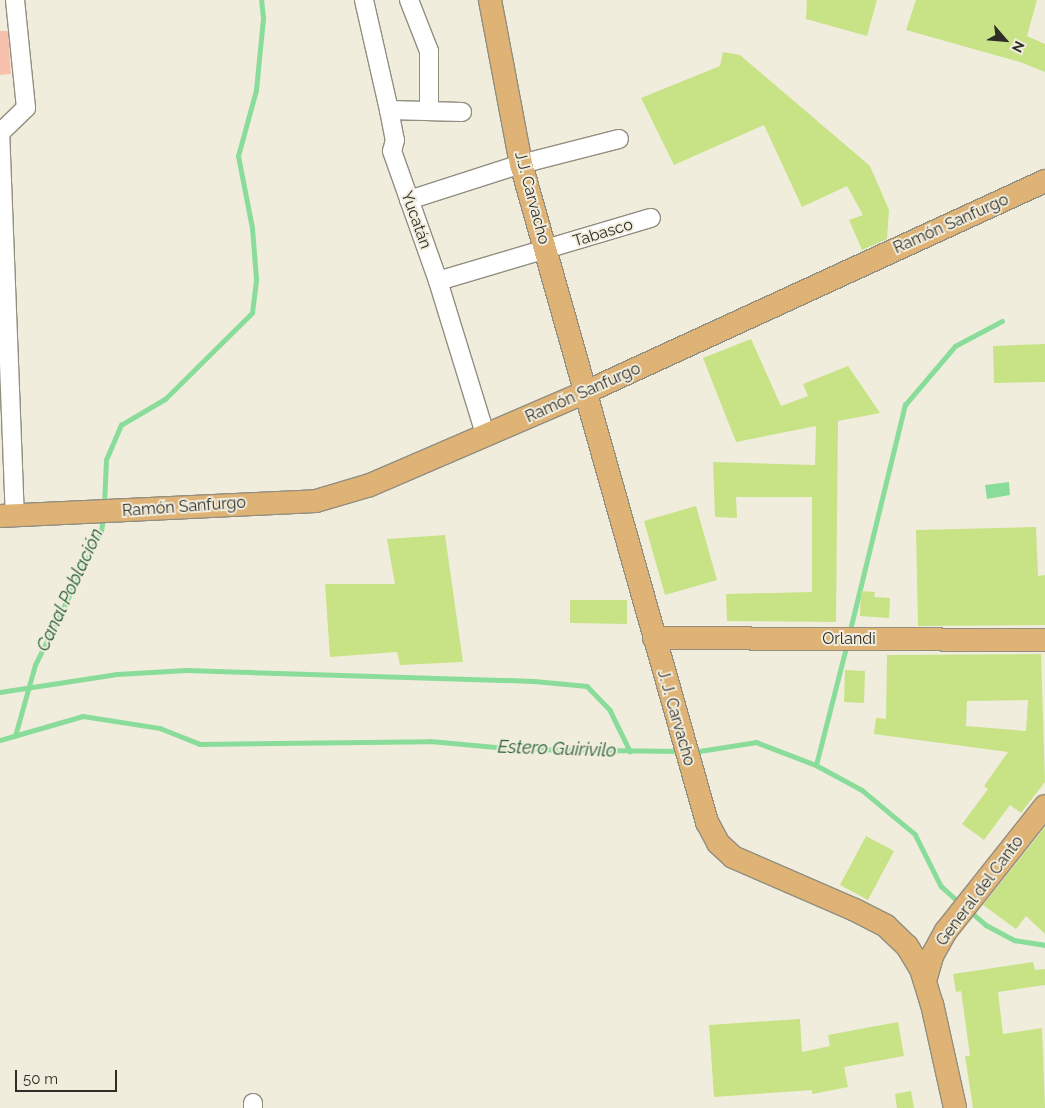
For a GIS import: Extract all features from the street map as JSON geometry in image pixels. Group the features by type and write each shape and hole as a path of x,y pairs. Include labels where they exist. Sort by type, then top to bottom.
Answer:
{"main road":[{"name":"J.J. Carvacho","path":"490,0 521,164 586,392"},
{"name":"Ramón Sanfurgo","path":"7,515 316,501 370,485 486,437 586,392 1045,181"},
{"name":"J. J. Carvacho","path":"586,392 683,745 711,833 733,857 855,910 899,938"},
{"name":"Orlandi","path":"654,638 1045,640"},
{"name":"General del Canto","path":"925,981 928,964 946,931 1045,806"},
{"path":"899,938 929,941 946,931"},
{"path":"899,938 915,957 925,981 955,1108"}],"street":[{"path":"7,515 0,131 26,108 15,0"},
{"name":"Yucatán","path":"364,0 395,140 392,152 438,280 486,437"},
{"path":"409,0 429,51 429,110"},
{"path":"389,110 462,112"},
{"path":"409,200 521,164 619,140"},
{"name":"Tabasco","path":"438,280 546,251 651,218"}],"shaded area":[{"path":"0,31 8,31 11,74 0,75"},
{"path":"1009,482 1010,495 987,499 985,485"}],"building":[{"path":"807,0 877,0 867,36 806,19"},
{"path":"916,0 1037,0 1027,36 1045,44 1045,72 1020,62 906,30"},
{"path":"723,52 740,55 870,166 889,210 887,239 862,250 849,220 863,215 847,186 802,207 764,125 674,165 641,98 720,66"},
{"path":"751,339 781,406 808,396 803,384 848,366 880,413 838,421 836,622 727,621 726,594 812,592 812,497 736,497 737,518 715,517 713,462 815,465 816,426 736,442 703,358"},
{"path":"1045,344 1045,382 994,383 993,346"},
{"path":"696,506 717,580 665,595 644,521"},
{"path":"1036,527 1038,576 1045,575 1045,625 918,626 916,530"},
{"path":"445,535 463,662 400,665 397,652 330,657 325,584 395,584 387,539"},
{"path":"861,591 875,592 874,597 890,598 889,618 860,616"},
{"path":"570,600 627,600 627,624 570,623"},
{"path":"1041,654 1045,782 1021,813 1010,805 984,840 962,824 988,789 984,786 1008,752 874,734 876,718 886,719 887,655","holes":["1028,700 1026,731 966,726 967,701"]},
{"path":"845,670 865,671 864,703 844,702"},
{"path":"1045,827 1045,934 1026,916 1016,929 983,905"},
{"path":"866,836 894,851 868,900 840,885"},
{"path":"1033,962 1035,970 1045,969 1045,985 998,992 1003,1034 1042,1028 1045,1108 973,1108 965,1056 970,1056 961,991 956,992 953,974"},
{"path":"800,1019 802,1052 830,1046 828,1035 898,1022 904,1056 844,1067 848,1087 812,1094 812,1090 714,1097 709,1025"},
{"path":"911,1091 914,1108 897,1108 895,1094"}],"waterway":[{"name":"Canal Población","path":"104,505 106,460 121,425 165,399 252,313 256,279 252,228 238,156 256,90 263,18 261,0"},
{"path":"850,630 905,405 955,346 1002,321"},
{"name":"Canal Población","path":"15,736 35,665 101,531 103,518"},
{"path":"816,765 846,647"},
{"path":"0,692 117,674 186,670 534,681 587,686 610,710 630,751"},
{"name":"Estero Guirivilo","path":"0,740 83,716 160,728 200,744 430,741 518,749 681,751"},
{"name":"Estero Guirivilo","path":"693,752 756,742 816,765 862,790 915,834 941,886 960,903"},
{"name":"Estero Guirivilo","path":"970,911 986,925 1014,940 1045,945"}]}
